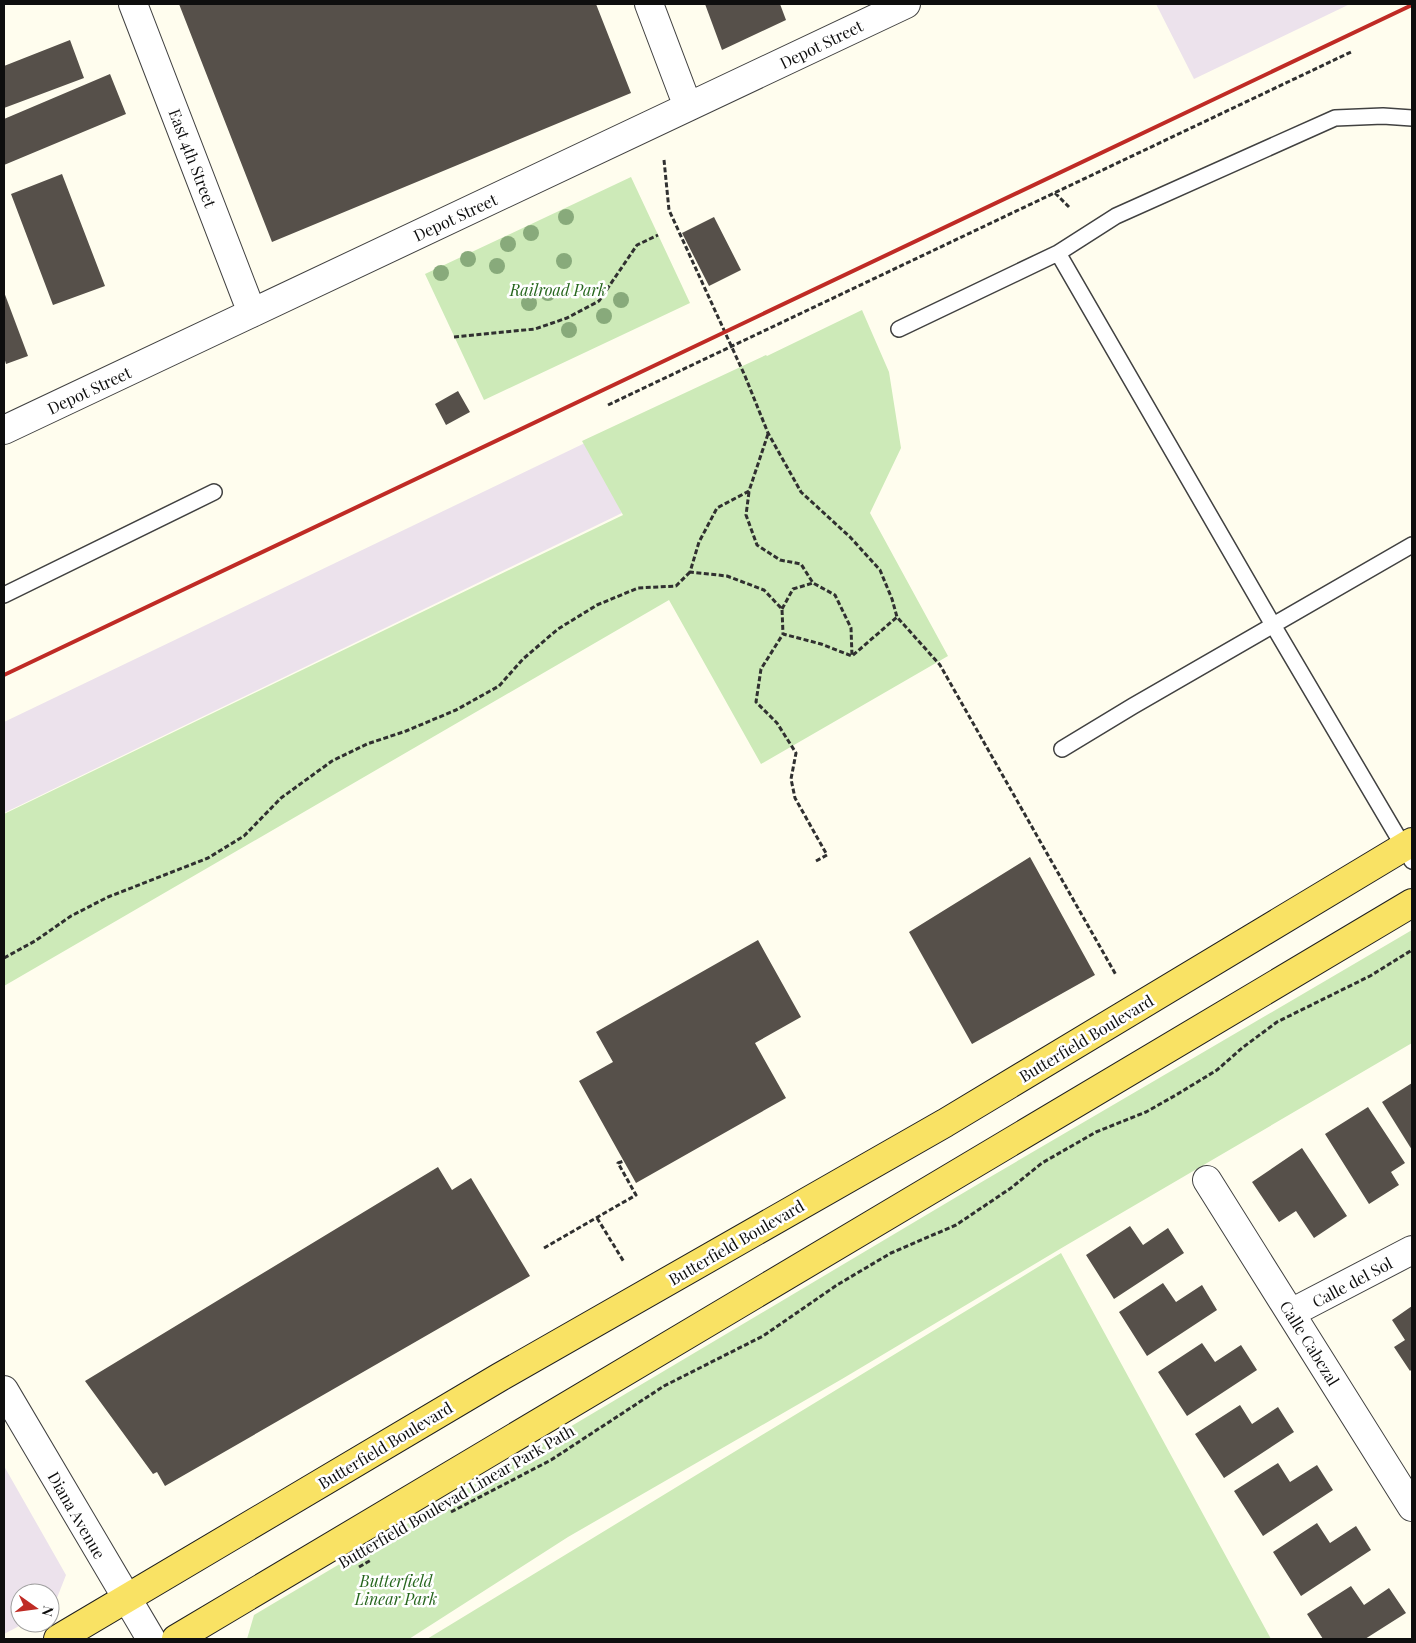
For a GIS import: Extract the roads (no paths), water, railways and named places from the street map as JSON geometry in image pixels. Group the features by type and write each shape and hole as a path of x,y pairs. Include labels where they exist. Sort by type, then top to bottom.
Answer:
{"main road":[{"name":"Butterfield Boulevard","path":"58,1639 500,1377 945,1123 1410,850"},
{"path":"176,1639 1412,903"}],"street":[{"name":"East 4th Street","path":"134,4 252,313"},
{"path":"649,4 688,107"},
{"name":"Depot Street","path":"4,430 906,4"},
{"name":"Calle Cabezal","path":"1207,1180 1412,1507"},
{"name":"Calle del Sol","path":"1291,1313 1412,1250"},
{"name":"Diana Avenue","path":"4,1390 125,1599 151,1639"}],"lane":[{"path":"899,329 1058,253 1116,216 1335,118 1383,116 1412,118"},
{"path":"1058,253 1273,625 1410,850"},
{"path":"4,595 214,492"},
{"path":"1062,749 1412,545"}],"railway":[{"path":"4,675 1412,5"}],"park label":[{"name":"Railroad Park","path":"558,289"},
{"name":"Butterfield Linear Park","path":"396,1589"}]}
